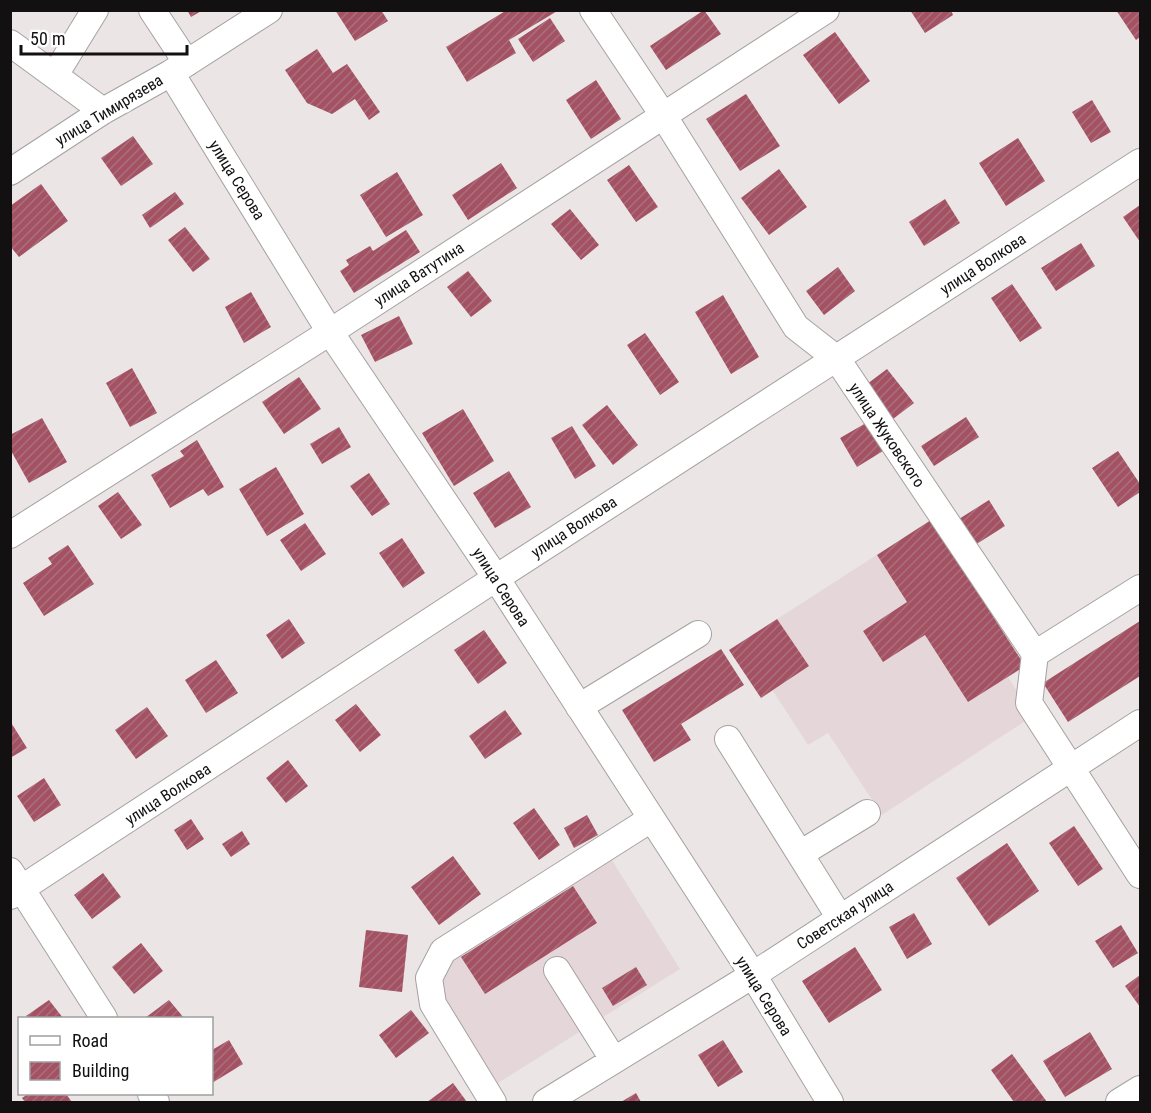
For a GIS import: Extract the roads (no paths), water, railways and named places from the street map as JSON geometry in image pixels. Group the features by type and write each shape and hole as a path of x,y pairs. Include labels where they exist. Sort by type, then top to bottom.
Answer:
{"street":[{"path":"55,75 95,10"},
{"name":"улица Серова","path":"152,10 179,68 330,332 496,578 753,975 830,1102"},
{"name":"улица Тимирязева","path":"10,172 103,111 179,68 269,10"},
{"name":"улица Жуковского","path":"593,10 796,327 837,359 1035,654"},
{"name":"улица Ватутина","path":"10,535 330,332 826,10"},
{"path":"10,43 103,111"},
{"name":"улица Волкова","path":"14,886 837,359 1140,162"},
{"path":"1140,588 1035,654 1029,703 1140,875"},
{"path":"579,707 698,634"},
{"name":"Советская улица","path":"546,1102 753,975 1140,723"},
{"path":"728,739 840,918"},
{"path":"800,854 867,813"},
{"path":"494,1102 432,1004 429,978 443,951 651,819"},
{"path":"14,886 103,1017"},
{"path":"557,970 613,1059"},
{"path":"1119,1102 1140,1089"}]}
